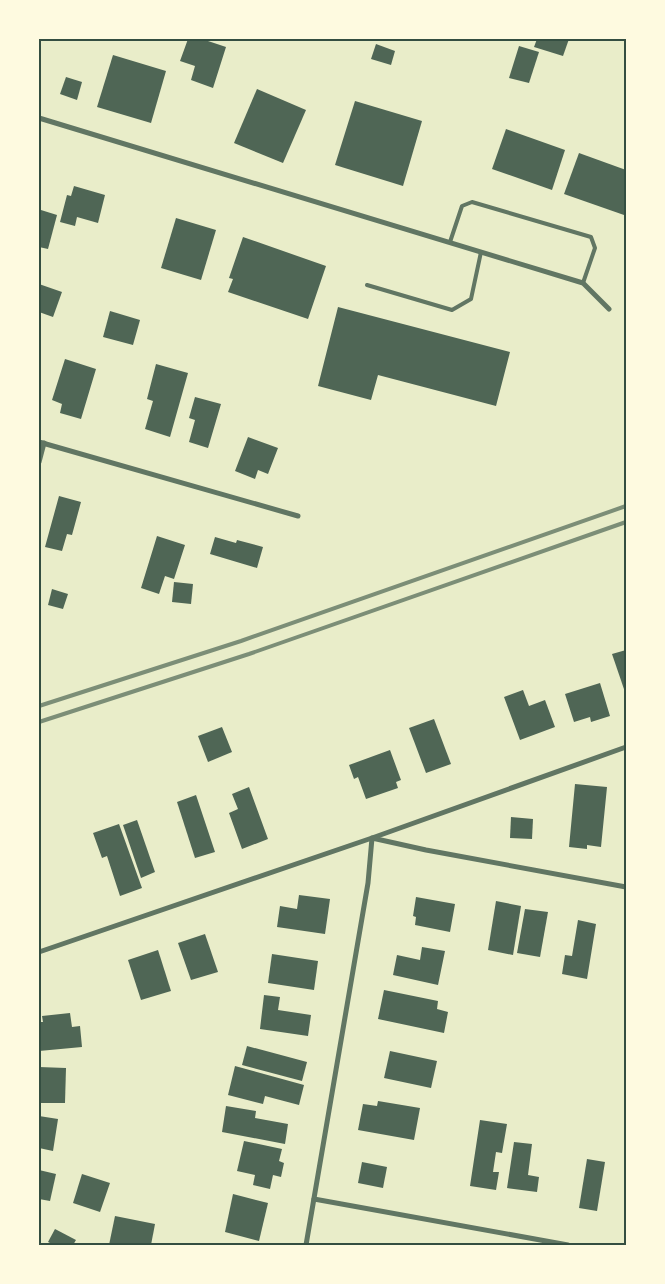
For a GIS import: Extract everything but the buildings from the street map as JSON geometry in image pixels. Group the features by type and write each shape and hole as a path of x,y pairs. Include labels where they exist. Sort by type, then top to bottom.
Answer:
{"street":[{"path":"39,118 583,283 609,309"},
{"path":"39,462 41,442 298,516"},
{"path":"39,952 372,838 626,747"},
{"path":"372,838 426,850 626,887"},
{"path":"306,1245 368,883 372,838"},
{"path":"314,1199 568,1245"}],"lane":[{"path":"450,242 462,206 472,202 591,237 595,248 583,283"},
{"path":"367,285 452,310 471,299 481,252"}],"railway":[{"path":"39,706 241,641 626,506"},
{"path":"39,722 249,654 626,522"}]}
